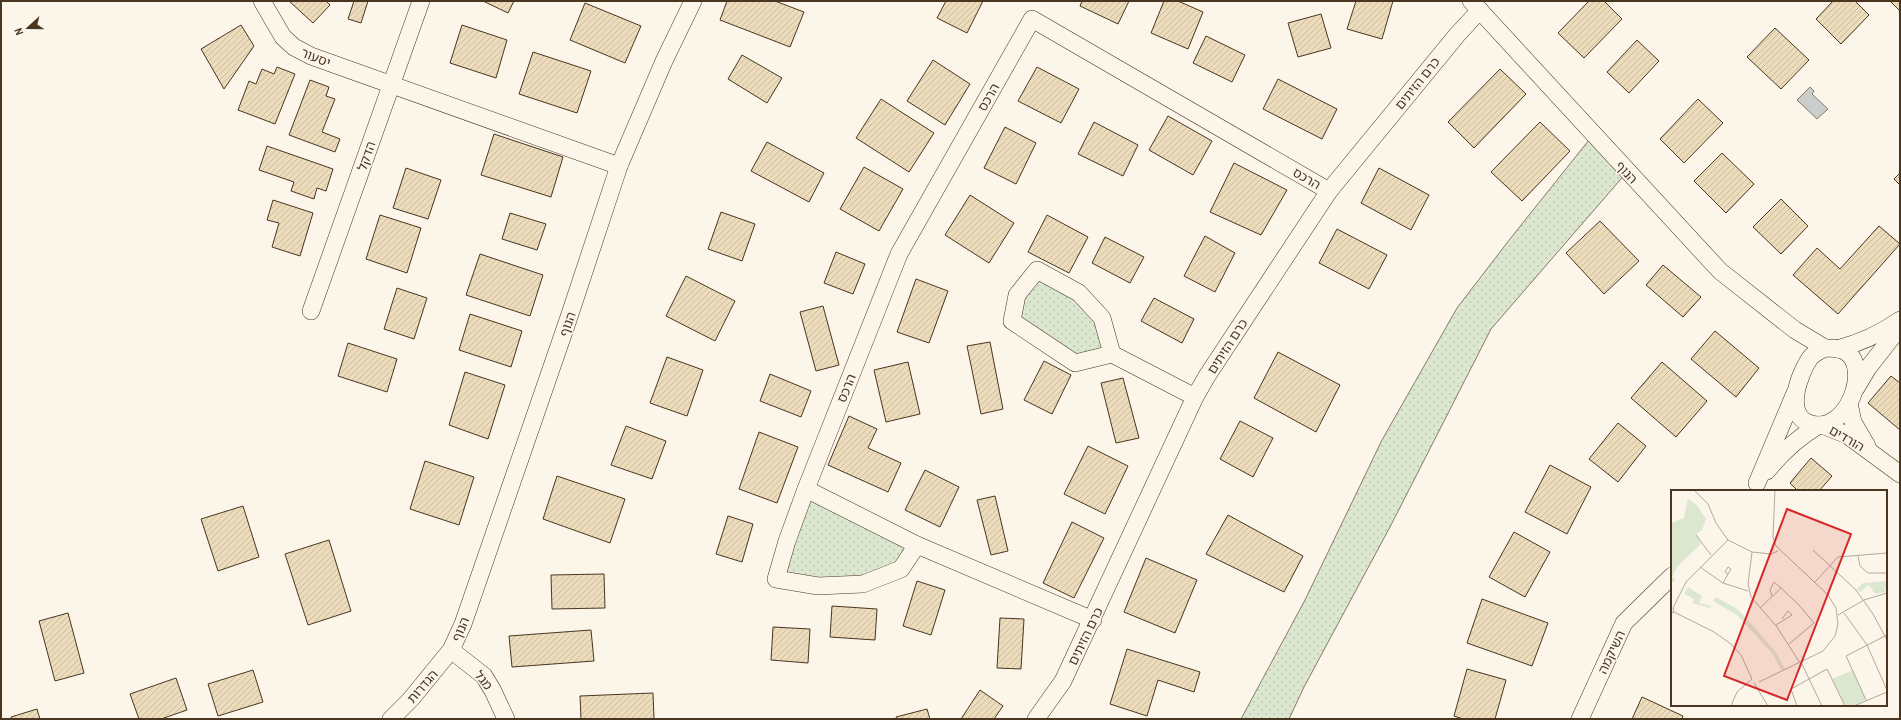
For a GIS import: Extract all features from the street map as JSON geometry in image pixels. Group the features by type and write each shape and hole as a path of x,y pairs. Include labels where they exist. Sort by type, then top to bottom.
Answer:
{"street":[{"name":"יסעור","path":"262,1 283,36 294,48 311,56 619,166"},
{"name":"הדקל","path":"311,311 421,1"},
{"name":"הנוף","path":"451,650 480,577 619,166 664,61 693,1"},
{"name":"הנוף","path":"1474,4 1720,271 1795,330 1831,348"},
{"name":"כרם הזיתים","path":"1036,719 1063,681 1093,620 1195,397 1329,191 1456,35 1474,4"},
{"name":"הרכס","path":"918,545 901,569 863,584 818,586 776,579 787,541 806,489 899,254 1032,19 1329,191"},
{"path":"1112,354 1102,318 1080,293 1037,270 1018,295 1012,321 1075,363 1112,354 1195,397"},
{"path":"1754,487 1806,365 1811,357 1831,348 1856,344 1900,320"},
{"path":"1754,487 1789,447 1806,433 1821,425 1837,420 1868,368 1900,328"},
{"name":"הנוף","path":"1795,330 1802,339 1806,349 1806,365"},
{"path":"1831,348 1846,352 1852,357 1856,366 1856,374 1851,397"},
{"path":"1795,393 1794,402 1802,417 1809,423 1821,425"},
{"name":"הורדים","path":"1851,397 1853,422 1862,439 1872,453"},
{"name":"הורדים","path":"1821,425 1847,435 1900,474"},
{"path":"806,489 918,545 1093,620"},
{"name":"השיקמה","path":"1580,719 1624,623 1671,577"},
{"name":"הגדרות","path":"391,719 411,699 451,650"},
{"name":"מגל","path":"451,650 484,676 494,691 506,719"}],"green space":[{"path":"1593,135 1627,172 1491,329 1391,525 1304,687 1289,719 1241,719 1305,600 1382,440 1457,308"},
{"path":"1037,270 1079,293 1112,354 1075,363 1012,321"},
{"path":"806,489 917,545 901,569 863,584 776,579"}],"shaded area":[{"path":"1810,87 1814,91 1812,94 1828,109 1817,119 1797,100"}],"building":[{"path":"289,1 326,1 330,5 313,23"},
{"path":"354,1 368,1 361,23 348,19"},
{"path":"483,1 514,1 508,13"},
{"path":"727,1 775,1 804,12 790,47 720,20"},
{"path":"946,1 983,1 967,33 937,18"},
{"path":"1082,1 1129,1 1118,24 1080,6"},
{"path":"1164,1 1178,1 1203,12 1188,49 1151,33"},
{"path":"1356,1 1393,1 1382,39 1347,29"},
{"path":"1589,1 1604,1 1622,19 1584,58 1558,33"},
{"path":"1833,1 1855,1 1869,15 1841,44 1816,19"},
{"path":"1890,1 1900,1 1900,11"},
{"path":"585,3 641,26 625,63 570,40"},
{"path":"1321,14 1331,48 1298,57 1288,23"},
{"path":"241,25 254,46 224,89 201,49"},
{"path":"462,25 507,40 496,78 450,63"},
{"path":"1775,28 1809,60 1781,89 1747,57"},
{"path":"1206,36 1245,55 1232,82 1193,63"},
{"path":"1637,40 1659,61 1629,93 1607,72"},
{"path":"533,52 591,71 577,113 519,94"},
{"path":"742,55 782,78 767,103 728,79"},
{"path":"933,60 970,84 945,125 907,101"},
{"path":"277,67 295,74 275,124 238,110 249,81 256,84 262,69 274,74"},
{"path":"1037,67 1079,89 1061,123 1018,101"},
{"path":"1500,69 1526,94 1474,148 1448,122"},
{"path":"1278,79 1337,109 1322,139 1263,109"},
{"path":"310,80 329,87 326,96 335,99 322,132 340,139 335,152 289,135"},
{"path":"881,99 934,133 909,172 856,138"},
{"path":"1698,99 1723,123 1684,163 1660,139"},
{"path":"1168,116 1212,141 1193,175 1149,150"},
{"path":"1094,122 1138,145 1123,176 1078,154"},
{"path":"1540,122 1570,151 1522,201 1491,172"},
{"path":"1005,127 1036,143 1016,184 984,168"},
{"path":"494,134 563,157 551,197 481,175"},
{"path":"767,142 824,173 809,202 751,171"},
{"path":"267,146 333,169 326,191 317,188 314,199 291,191 294,182 259,170"},
{"path":"1722,153 1754,184 1726,213 1694,181"},
{"path":"1234,163 1287,190 1261,235 1210,212"},
{"path":"864,167 903,189 879,231 840,209"},
{"path":"406,168 441,180 428,219 393,208"},
{"path":"1379,168 1429,195 1411,230 1361,203"},
{"path":"1900,173 1900,185 1894,179"},
{"path":"970,195 1014,223 989,263 945,235"},
{"path":"1781,199 1808,226 1781,254 1753,227"},
{"path":"273,200 313,213 300,256 272,247 279,223 267,220"},
{"path":"721,212 755,224 742,261 708,249"},
{"path":"510,213 546,224 537,250 502,239"},
{"path":"380,215 421,228 407,273 366,259"},
{"path":"1047,215 1088,237 1069,273 1028,252"},
{"path":"1600,221 1639,261 1604,294 1566,253"},
{"path":"1879,226 1900,244 1838,314 1793,275 1817,248 1840,269"},
{"path":"1337,229 1387,255 1369,289 1319,263"},
{"path":"1205,236 1235,253 1215,292 1184,276"},
{"path":"1105,237 1144,257 1130,283 1092,263"},
{"path":"836,252 865,264 853,294 824,283"},
{"path":"480,254 543,275 530,316 466,295"},
{"path":"1663,265 1701,297 1683,317 1646,285"},
{"path":"686,276 735,301 715,341 666,316"},
{"path":"916,279 948,291 929,343 897,332"},
{"path":"397,288 427,298 414,339 384,329"},
{"path":"1154,298 1194,319 1182,343 1141,321"},
{"path":"823,306 839,365 816,371 800,312"},
{"path":"470,314 522,331 511,367 459,350"},
{"path":"1715,331 1759,368 1736,397 1691,359"},
{"path":"990,342 1003,409 981,414 967,346"},
{"path":"348,343 397,359 387,392 338,376"},
{"path":"1278,352 1340,385 1316,432 1254,398"},
{"path":"667,357 703,370 687,416 650,403"},
{"path":"1044,361 1071,375 1052,414 1024,400"},
{"path":"908,362 920,414 886,422 874,370"},
{"path":"1662,362 1707,401 1676,437 1631,398"},
{"path":"465,372 505,385 488,439 449,425"},
{"path":"770,374 811,391 801,417 760,401"},
{"path":"1891,376 1900,383 1900,430 1868,403"},
{"path":"1123,378 1139,438 1116,443 1101,383"},
{"path":"849,416 877,429 868,448 901,463 888,492 828,465"},
{"path":"1240,421 1273,438 1253,477 1220,459"},
{"path":"1618,423 1646,446 1618,482 1589,459"},
{"path":"626,426 666,441 652,479 611,465"},
{"path":"759,432 798,447 777,503 739,489"},
{"path":"1088,446 1128,466 1105,514 1064,494"},
{"path":"1811,458 1832,476 1820,490 1797,490 1790,483"},
{"path":"425,461 474,477 459,525 410,509"},
{"path":"1550,465 1591,487 1567,534 1525,512"},
{"path":"925,470 959,487 940,527 905,510"},
{"path":"557,476 625,499 610,543 543,519"},
{"path":"995,496 1008,551 991,555 977,500"},
{"path":"243,506 259,557 218,571 201,519"},
{"path":"1228,515 1303,556 1284,592 1206,554"},
{"path":"728,516 753,524 742,562 716,554"},
{"path":"1072,522 1104,538 1074,598 1043,583"},
{"path":"1514,532 1550,552 1525,597 1489,577"},
{"path":"329,540 351,611 308,625 285,554"},
{"path":"1146,558 1197,580 1175,633 1124,612"},
{"path":"604,574 605,608 552,609 551,575"},
{"path":"917,581 945,590 931,635 903,626"},
{"path":"1482,599 1548,623 1532,666 1467,643"},
{"path":"832,606 877,609 875,640 830,637"},
{"path":"68,613 84,673 55,681 39,621"},
{"path":"1000,618 1024,619 1021,669 997,668"},
{"path":"773,627 810,629 808,663 771,660"},
{"path":"591,630 594,661 512,667 509,636"},
{"path":"1127,649 1200,672 1194,692 1158,680 1147,716 1110,704"},
{"path":"1467,669 1506,680 1495,719 1463,719 1454,716"},
{"path":"253,670 263,702 218,716 208,684"},
{"path":"176,678 187,710 161,719 139,719 130,694"},
{"path":"980,690 1003,706 994,719 961,719"},
{"path":"653,693 654,719 581,719 580,696"},
{"path":"1642,697 1683,716 1682,719 1632,719"},
{"path":"37,709 40,719 12,719 11,717"},
{"path":"927,709 930,719 897,719 896,717"}]}
